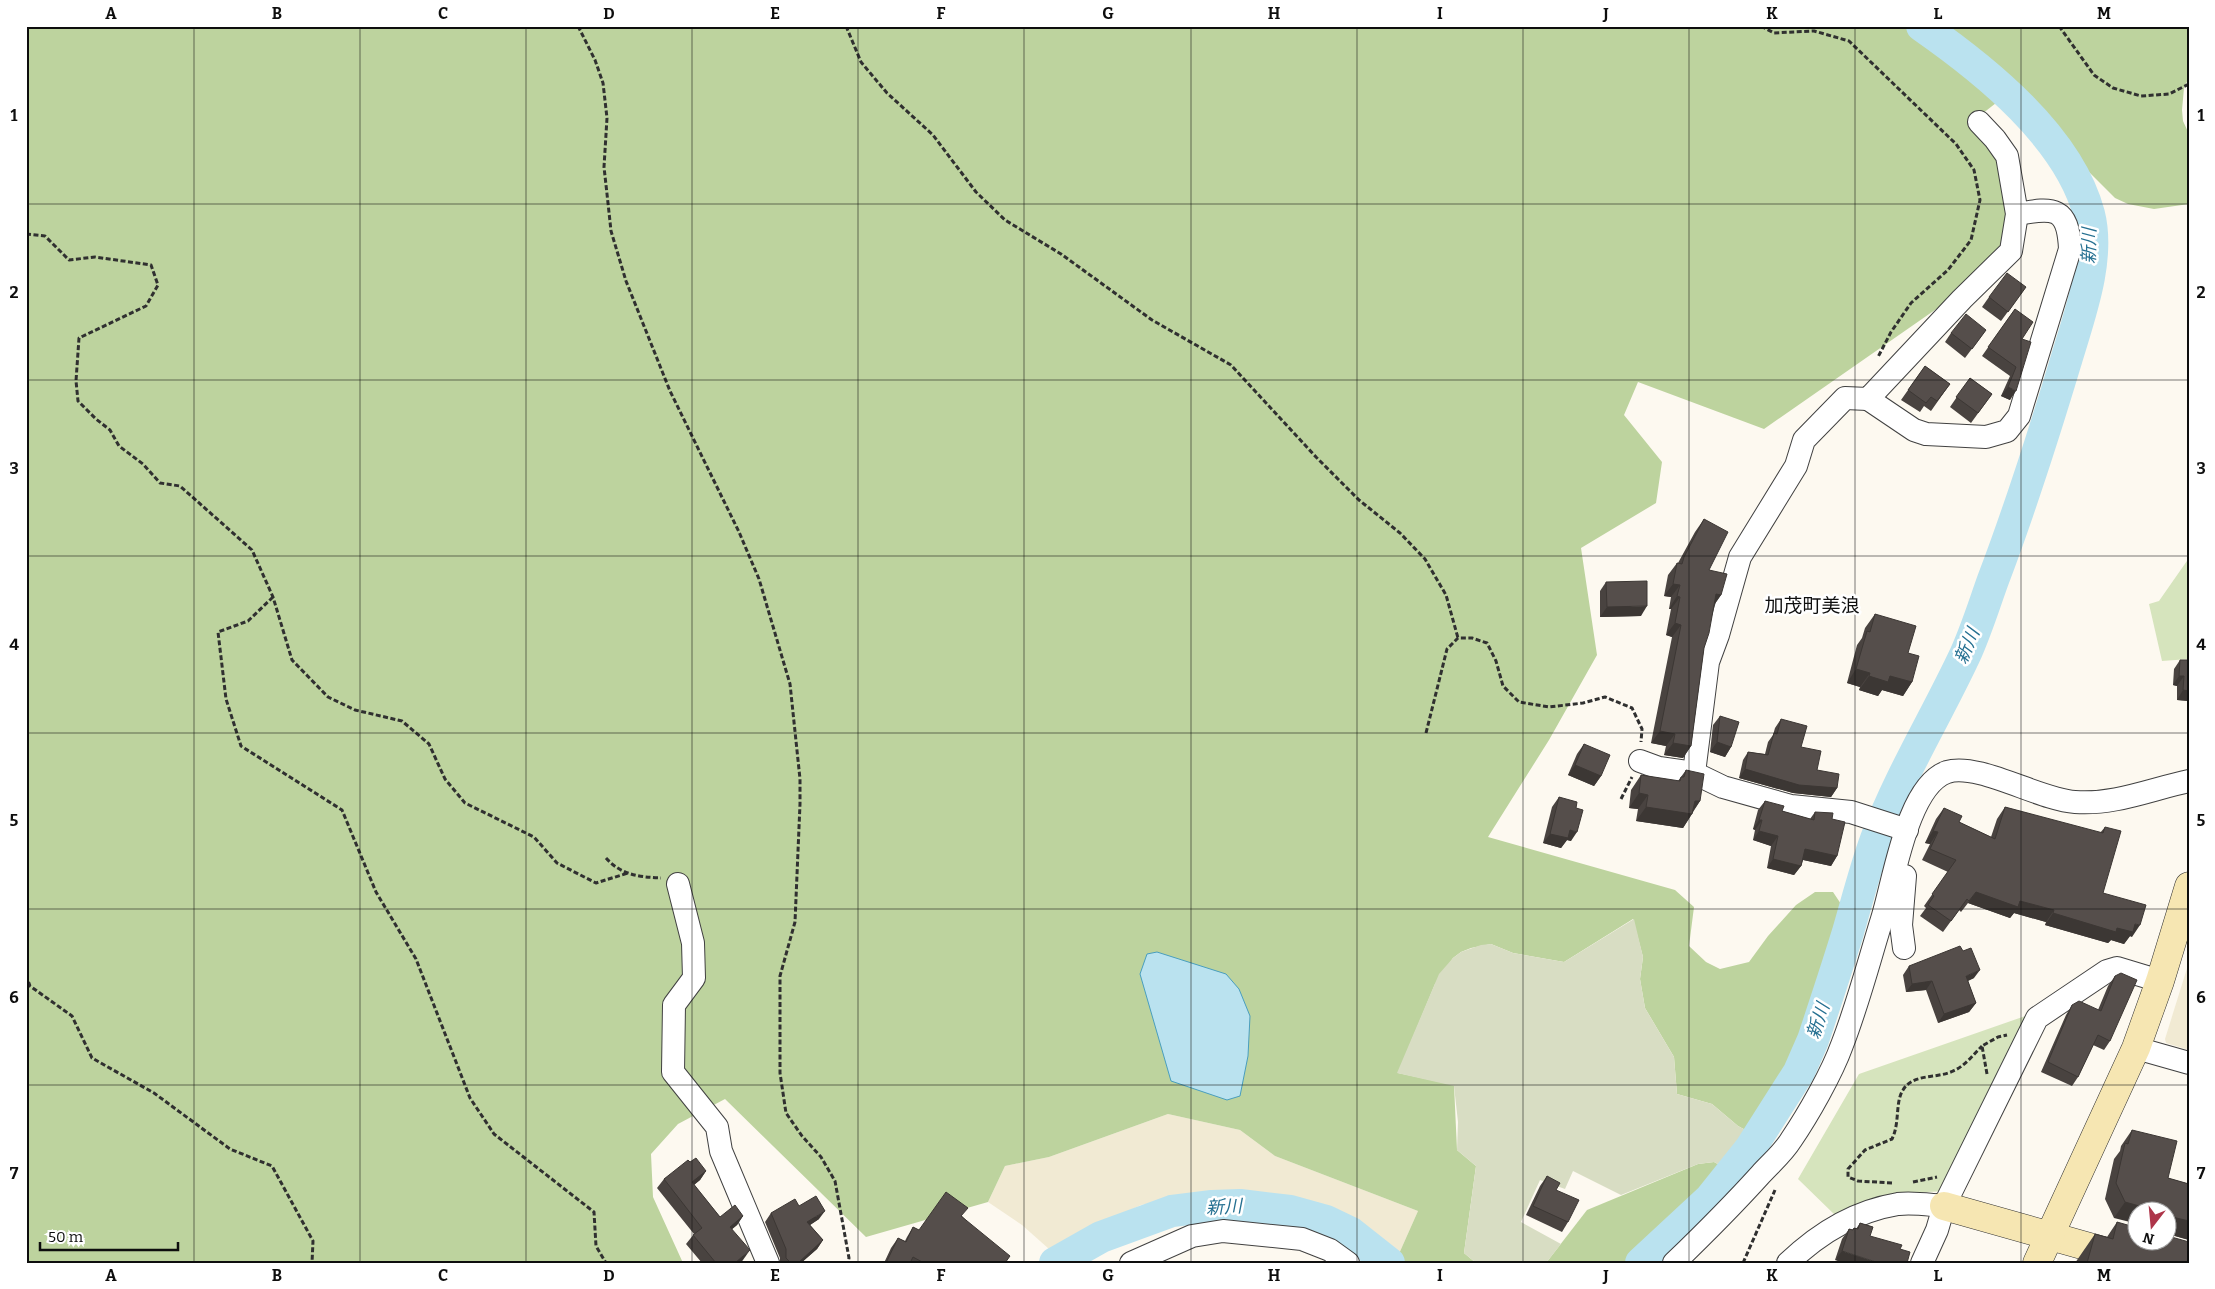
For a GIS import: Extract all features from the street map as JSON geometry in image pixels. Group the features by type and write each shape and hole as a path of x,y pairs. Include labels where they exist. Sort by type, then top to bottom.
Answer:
{"street":[{"path":"1868,400 1962,299 2011,251 2016,231 2017,214 2007,156 1995,139 1979,122"},
{"path":"1694,773 1708,662 1718,635 1740,557 1796,466 1804,440 1845,398 1868,400 1914,430 1926,434 1986,437 2008,431 2020,416 2070,249 2069,230 2065,220 2055,212 2039,210 2017,214"},
{"path":"1640,761 1659,768 1694,773 1723,787 1791,806 1851,812 1903,836"},
{"path":"1674,1263 1721,1219 1791,1142 1814,1101 1842,1047 1884,916 1903,836 1912,811 1923,792 1937,776 1950,771 1977,773 2047,796 2084,803 2113,800 2189,781"},
{"path":"1903,836 1906,869 1901,925 1904,948"},
{"path":"678,884 693,943 694,978 674,1005 673,1072 717,1127 721,1151 768,1263"},
{"path":"2037,1263 2062,1205 2136,1048 2160,981 2189,886"},
{"path":"1922,1263 1937,1230 1944,1206 2037,1018 2107,971 2117,968 2160,981"},
{"path":"2136,1048 2189,1063"},
{"path":"1788,1263 1808,1243 1849,1219 1899,1204 1944,1206 2146,1263"},
{"path":"1130,1263 1192,1236 1223,1231 1302,1239 1330,1250 1348,1263"}],"path":[{"path":"578,26 595,60 603,83 607,118 604,167 608,203 612,231 626,281 670,391 759,579 790,684 800,779 800,804 795,922 780,976 780,1073 786,1113 802,1136 821,1157 835,1181 849,1258 848,1263"},
{"path":"846,26 861,62 888,93 933,135 976,192 1005,220 1062,254 1152,320 1231,365 1316,457 1359,500 1400,533 1425,559 1446,595 1458,638"},
{"path":"1761,26 1774,33 1814,31 1848,41 1956,144 1974,170 1980,200 1971,240 1948,270 1911,303 1891,332 1876,361"},
{"path":"2059,26 2094,75 2113,88 2141,96 2169,94 2189,84"},
{"path":"26,234 45,236 70,260 96,257 151,265 158,284 146,306 79,338 76,381 78,401 110,430 119,446 144,464 160,483 180,486 252,550 273,597 292,660 328,697 355,710 402,721 430,744 445,779 465,804 534,836 557,864 596,883 628,873"},
{"path":"273,597 248,621 218,632 226,699 241,746 342,810 376,892 416,959 470,1098 494,1134 594,1212 596,1246 606,1263"},
{"path":"1426,733 1447,649 1458,638 1472,638 1487,643 1496,661 1503,686 1519,702 1549,707 1583,703 1605,697 1632,708 1642,728 1640,761 1621,799"},
{"path":"606,858 615,868 638,878 662,878 678,884"},
{"path":"26,975 30,986 72,1016 92,1058 154,1093 230,1149 272,1166 313,1241 312,1263"},
{"path":"1896,1183 1858,1182 1848,1176 1848,1169 1865,1150 1892,1139 1898,1117 1899,1098 1904,1087 1915,1080 1952,1072 1964,1064 1982,1046"},
{"path":"1905,1182 1937,1177"},
{"path":"1743,1263 1776,1186"}],"shaded area":[{"path":"2189,962 2189,1050 2166,1043 2165,1039"},
{"path":"1168,1114 1240,1130 1275,1156 1418,1211 1398,1256 1333,1210 1274,1196 1204,1193 1141,1205 1049,1249 1022,1225 988,1202 1005,1166 1049,1157"}],"green space":[{"path":"26,26 2189,26 2189,77 2184,88 2182,110 2183,121 2189,134 2189,204 2154,209 2128,204 2115,198 2059,142 1996,103 1973,121 1998,151 2012,208 2006,249 1955,296 1764,429 1638,382 1624,415 1662,462 1656,503 1581,548 1597,655 1549,740 1488,837 1675,890 1694,907 1689,946 1706,962 1720,969 1749,962 1768,936 1796,905 1815,892 1833,892 1849,916 1801,1057 1771,1109 1753,1134 1738,1126 1712,1104 1677,1094 1674,1057 1645,1008 1640,979 1643,957 1633,919 1564,962 1513,953 1491,944 1471,948 1453,958 1435,984 1398,1073 1454,1085 1457,1150 1476,1166 1464,1253 1476,1263 1407,1263 1398,1256 1418,1211 1275,1156 1240,1130 1168,1114 1049,1157 1005,1166 988,1202 866,1237 725,1099 678,1124 651,1154 653,1197 683,1263 26,1263"},
{"path":"2189,558 2189,659 2162,661 2149,604 2159,601"},
{"path":"1634,919 1643,957 1640,979 1645,1008 1674,1057 1677,1094 1712,1104 1738,1126 1753,1134 1727,1169 1714,1162 1698,1164 1621,1195 1573,1171 1565,1189 1540,1180 1521,1222 1561,1244 1546,1263 1476,1263 1464,1253 1476,1166 1457,1150 1458,1122 1454,1086 1397,1073 1439,974 1461,952 1481,945 1491,944 1513,953 1564,962"},
{"path":"2031,1014 1945,1191 1911,1193 1836,1216 1798,1179 1859,1074"},
{"path":"1714,1162 1727,1169 1656,1244 1630,1263 1546,1263 1587,1210 1698,1164"}],"water":[{"path":"1157,952 1226,974 1239,989 1250,1016 1248,1056 1240,1096 1227,1100 1171,1081 1140,974 1147,954"}],"building":[{"path":"2007,273 2026,287 2008,312 1989,297"},
{"path":"2015,309 2033,322 2022,339 2031,342 2016,391 2008,387 2016,367 1988,347"},
{"path":"1966,314 1986,330 1972,349 1951,333"},
{"path":"1925,366 1950,384 1937,401 1931,397 1926,403 1908,390"},
{"path":"1970,378 1992,394 1978,413 1956,397"},
{"path":"1704,519 1728,532 1709,570 1727,574 1721,595 1716,594 1709,633 1704,648 1691,746 1673,743 1675,734 1660,731 1681,625 1675,623 1680,597 1677,596 1680,585 1673,584 1677,563 1682,564"},
{"path":"1647,581 1647,606 1607,607 1606,582"},
{"path":"1875,614 1916,626 1908,653 1919,656 1912,682 1890,676 1888,682 1869,676 1870,673 1856,669 1867,631 1870,632"},
{"path":"2180,660 2189,660 2189,691 2183,690 2184,676 2179,676"},
{"path":"1720,716 1739,722 1731,747 1717,742"},
{"path":"1781,719 1807,726 1801,747 1821,751 1817,770 1839,774 1837,788 1799,785 1745,769 1748,752 1768,755 1774,733 1777,734"},
{"path":"1584,744 1610,755 1601,776 1575,765"},
{"path":"1686,770 1704,774 1700,801 1695,801 1692,814 1646,807 1648,795 1639,793 1641,775 1680,781 1681,777 1684,777"},
{"path":"1559,797 1577,802 1576,808 1583,810 1577,832 1570,830 1568,838 1550,834"},
{"path":"1765,801 1784,806 1782,811 1814,820 1815,812 1833,813 1832,819 1845,822 1837,856 1805,849 1801,866 1773,859 1778,836 1759,831 1762,820 1759,820"},
{"path":"2005,807 2103,833 2105,827 2121,831 2103,893 2146,905 2140,925 2135,924 2133,932 2117,928 2116,932 2053,913 2054,910 2020,901 2018,907 1976,892 1969,901 1967,899 1951,921 1928,905 1934,896 1932,894 1956,860 1930,849 1938,832 1933,831 1944,808 1962,816 1959,822 1995,839"},
{"path":"1960,946 1963,951 1971,948 1980,970 1966,976 1976,1003 1944,1014 1932,981 1912,984 1909,966"},
{"path":"2121,973 2137,980 2110,1041 2098,1035 2078,1077 2048,1062 2072,1005 2079,1001 2101,1011 2115,976"},
{"path":"2132,1130 2177,1141 2168,1178 2189,1184 2189,1221 2178,1218 2178,1202 2125,1202 2116,1183 2125,1143 2128,1144"},
{"path":"696,1158 706,1171 692,1182 720,1217 735,1205 743,1216 730,1227 750,1250 735,1263 716,1263 693,1235 702,1228 664,1179 688,1160 690,1162"},
{"path":"1547,1176 1560,1183 1556,1190 1579,1200 1568,1222 1533,1206"},
{"path":"946,1192 968,1208 961,1216 1010,1256 1005,1263 924,1263 913,1257 910,1263 886,1263 898,1238 906,1242 913,1227 919,1230"},
{"path":"816,1196 825,1211 807,1222 823,1240 798,1263 791,1263 786,1258 786,1249 771,1213 795,1199 799,1206"},
{"path":"2117,1222 2128,1225 2128,1252 2178,1252 2178,1239 2189,1242 2189,1263 2087,1263 2095,1234 2113,1239"},
{"path":"1860,1223 1873,1227 1870,1236 1902,1245 1900,1249 1910,1252 1907,1263 1879,1263 1842,1251 1849,1229 1858,1229"}],"waterway":[{"name":"新川","path":"1641,1263 1710,1199 1750,1149 1799,1072 1813,1040 1876,839 1907,769 1965,655 2013,527 2048,419 2086,290 2092,251 2092,232 2089,214 2079,186 2063,158 2044,132 2022,108 1972,63 1922,26"},
{"name":"新川","path":"1055,1263 1101,1237 1172,1211 1240,1205 1290,1211 1326,1221 1351,1233 1389,1263"}],"district":[{"name":"加茂町美浪","path":"1812,605"}]}
